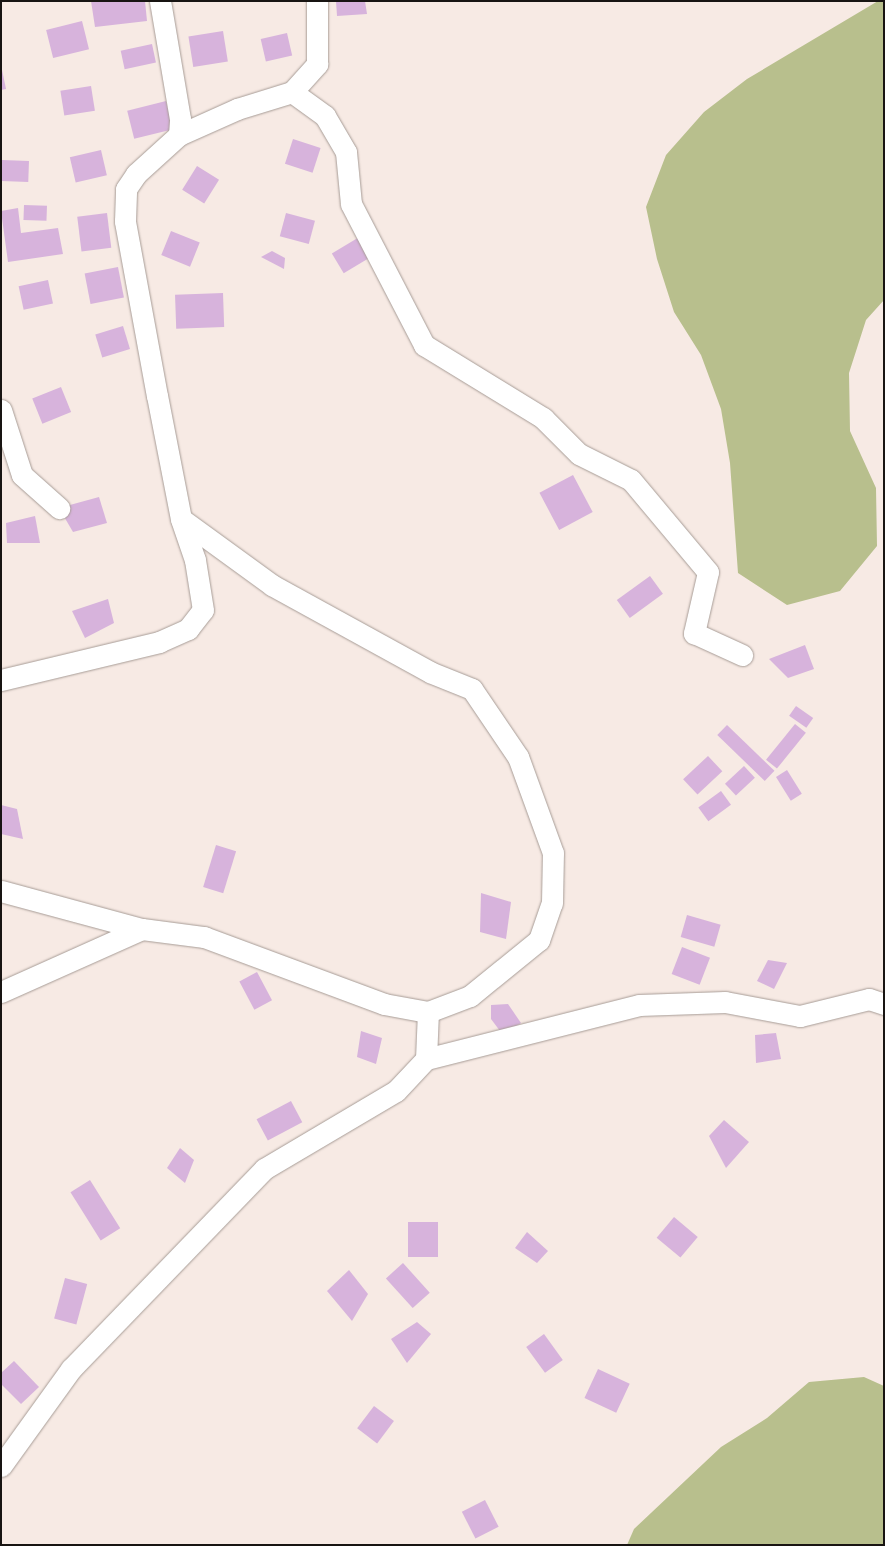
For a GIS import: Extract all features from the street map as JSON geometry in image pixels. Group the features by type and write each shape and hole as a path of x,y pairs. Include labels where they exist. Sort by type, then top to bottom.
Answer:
{"street":[{"path":"160,1 180,119 179,135"},
{"path":"1,680 159,642 188,630 203,610 195,560 181,519 126,221 126,189 136,174 179,135 237,109 292,92 316,64 317,1"},
{"path":"292,92 325,116 346,152 351,204 424,344 542,418 579,454 631,480 708,572 694,633 742,655"},
{"path":"1,410 22,475 59,508"},
{"path":"1,891 142,929 204,937 384,1004 428,1012 470,996 506,970 539,940 552,903 553,852 518,757 472,689 430,672 272,585 181,519"},
{"path":"1,992 142,929"},
{"path":"1,1466 71,1369 264,1169 396,1091 426,1059 640,1005 725,1002 800,1016 869,999 884,1004"},
{"path":"426,1059 428,1012"}],"green space":[{"path":"878,1 884,1 884,300 866,320 849,373 850,431 876,488 877,546 840,591 787,605 738,573 730,463 721,409 701,355 674,312 657,259 646,207 666,155 704,112 747,79"},
{"path":"864,1377 884,1386 884,1545 627,1545 634,1529 721,1447 767,1418 809,1382"}],"building":[{"path":"91,1 145,1 147,21 95,27"},
{"path":"336,1 365,1 367,14 337,16"},
{"path":"82,21 89,49 53,58 46,30"},
{"path":"223,31 228,62 193,67 188,36"},
{"path":"287,33 292,55 266,61 261,39"},
{"path":"152,44 156,63 125,69 121,51"},
{"path":"1,65 6,89 1,90"},
{"path":"91,86 95,111 64,116 60,91"},
{"path":"166,101 173,129 134,139 127,111"},
{"path":"293,139 321,148 313,173 285,164"},
{"path":"101,150 107,175 76,183 70,157"},
{"path":"2,160 29,161 28,182 1,181"},
{"path":"197,166 219,180 204,204 182,190"},
{"path":"24,205 47,206 46,221 23,220"},
{"path":"18,208 21,233 58,228 63,254 8,262 1,211"},
{"path":"107,213 111,248 81,251 77,217"},
{"path":"286,213 315,221 309,244 280,236"},
{"path":"171,231 200,243 190,267 161,255"},
{"path":"361,236 373,256 344,273 332,254"},
{"path":"272,251 285,258 284,269 261,257"},
{"path":"118,267 124,297 91,304 85,273"},
{"path":"48,280 53,303 24,310 19,286"},
{"path":"223,293 224,327 176,329 175,295"},
{"path":"123,326 130,349 102,357 95,334"},
{"path":"61,387 71,412 42,424 32,399"},
{"path":"573,475 593,512 559,530 539,493"},
{"path":"99,497 107,523 73,532 59,508"},
{"path":"35,516 40,543 7,543 6,523"},
{"path":"650,576 663,594 630,618 617,600"},
{"path":"108,599 114,623 85,638 72,611"},
{"path":"805,645 814,669 788,678 769,659"},
{"path":"796,706 813,718 806,728 789,716"},
{"path":"795,724 806,733 777,769 766,760"},
{"path":"727,725 774,771 765,781 717,735"},
{"path":"708,756 722,771 697,795 683,779"},
{"path":"744,766 755,778 736,795 725,784"},
{"path":"787,770 802,794 791,801 776,777"},
{"path":"721,791 731,805 708,821 698,807"},
{"path":"1,805 17,809 23,839 1,834"},
{"path":"216,845 236,851 223,893 203,887"},
{"path":"481,893 511,902 506,939 480,932"},
{"path":"687,915 721,925 714,947 681,937"},
{"path":"682,947 710,958 700,985 672,974"},
{"path":"768,960 787,963 774,989 757,981"},
{"path":"257,972 272,1000 254,1010 239,981"},
{"path":"508,1004 521,1023 503,1035 491,1019 491,1005"},
{"path":"361,1031 382,1038 376,1064 357,1057"},
{"path":"776,1033 781,1059 756,1063 755,1035"},
{"path":"291,1101 302,1122 268,1141 257,1119"},
{"path":"724,1120 749,1142 726,1168 709,1136"},
{"path":"180,1148 194,1160 185,1183 167,1168"},
{"path":"90,1180 120,1228 101,1241 70,1192"},
{"path":"674,1217 698,1237 680,1258 657,1238"},
{"path":"408,1222 438,1222 438,1257 408,1257"},
{"path":"527,1232 548,1251 537,1263 515,1248"},
{"path":"403,1263 430,1293 413,1308 386,1278"},
{"path":"349,1270 368,1294 352,1321 327,1291"},
{"path":"65,1278 87,1284 76,1325 54,1319"},
{"path":"417,1322 431,1334 407,1363 391,1339"},
{"path":"544,1334 563,1360 545,1373 526,1347"},
{"path":"14,1361 39,1387 21,1404 1,1384 1,1373"},
{"path":"598,1369 630,1384 616,1413 584,1398"},
{"path":"374,1406 394,1421 377,1443 357,1428"},
{"path":"485,1500 499,1527 475,1539 462,1512"}]}
